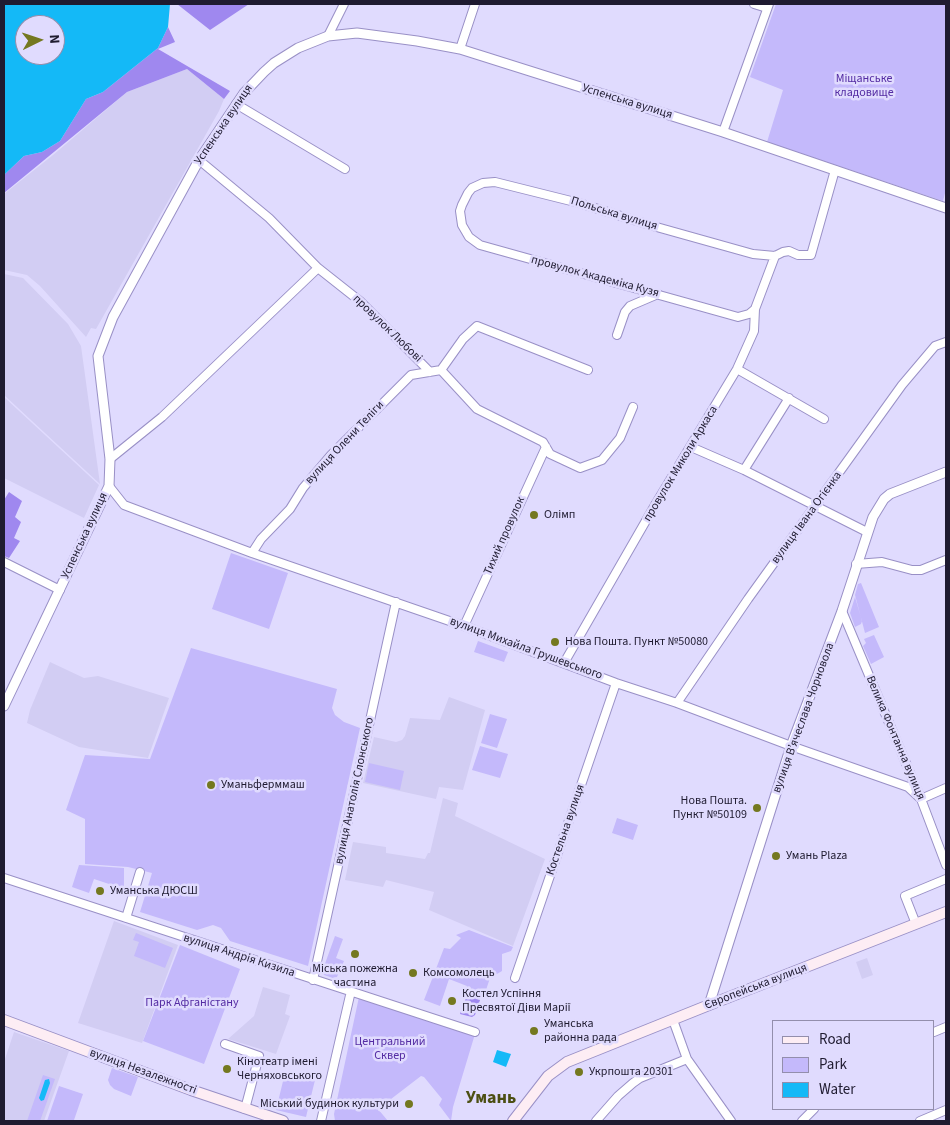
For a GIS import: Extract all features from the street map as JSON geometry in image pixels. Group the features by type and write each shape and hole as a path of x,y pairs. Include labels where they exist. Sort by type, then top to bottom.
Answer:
{"main road":[{"name":"Європейська вулиця","path":"513,1121 548,1076 567,1062 946,912"},
{"name":"вулиця Незалежності","path":"4,1020 245,1108 266,1118 283,1121"}],"street":[{"path":"328,36 344,4"},
{"path":"460,49 475,4"},
{"path":"723,132 768,6 754,4"},
{"name":"Успенська вулиця","path":"4,706 109,486 110,459 98,362 99,351 114,317 199,160 236,104 274,62 298,48 328,36 366,33 460,49 723,132 946,208"},
{"path":"236,104 345,169"},
{"name":"провулок Любові","path":"199,160 269,218 318,268 361,302 430,372 441,370"},
{"path":"776,256 785,252 811,255 835,170"},
{"name":"Польська вулиця","path":"462,204 468,193 477,185 495,182 559,198 753,254 776,256"},
{"name":"провулок Академіка Кузя","path":"462,204 460,211 462,225 469,237 480,246 738,317 749,314 756,308"},
{"name":"провулок Миколи Аркаса","path":"564,663 655,505 737,370 754,331 756,308 776,256"},
{"path":"110,459 162,416 318,268"},
{"path":"617,335 625,312 630,306 658,294"},
{"path":"588,370 477,326 463,340 441,370 477,409 543,442 550,454 580,468 602,460 620,438 633,407"},
{"name":"вулиця Івана Огієнка","path":"677,703 748,599 902,385 935,346 946,342"},
{"path":"737,370 824,419"},
{"name":"вулиця Олени Теліги","path":"252,553 261,540 290,509 303,488 332,455 410,375 430,372"},
{"path":"744,470 789,398"},
{"path":"691,446 744,470 867,532"},
{"name":"Тихий провулок","path":"464,626 546,447"},
{"name":"вулиця В’ячеслава Чорновола","path":"709,1005 791,746 842,611 856,564 878,506 884,498 900,489 946,472"},
{"name":"вулиця Михайла Грушевського","path":"109,486 124,505 252,553 464,626 616,683 677,703 908,787 921,799"},
{"path":"856,564 882,562 912,570 921,570 946,560"},
{"path":"4,562 60,590"},
{"name":"вулиця Анатолія Слонського","path":"313,980 396,602"},
{"name":"Велика Фонтанна вулиця","path":"842,611 921,799 946,865"},
{"name":"Костельна вулиця","path":"515,978 616,683"},
{"path":"921,799 946,788"},
{"path":"126,918 140,872"},
{"name":"вулиця Андрія Кизила","path":"4,878 475,1032"},
{"path":"916,924 905,896 946,879"},
{"path":"321,1121 351,991"},
{"path":"673,1020 687,1059 731,1121"},
{"path":"225,1044 259,1056 245,1108"},
{"path":"596,1121 618,1096 640,1078 687,1059"},
{"path":"802,1121 813,1110"},
{"path":"920,1121 946,1110"}],"shaded area":[{"path":"177,4 249,4 210,30"},
{"path":"168,27 175,42 158,49 230,91 224,99 187,69 127,92 4,193 4,175 24,156 42,152 60,141 86,99 103,92 158,48"},
{"path":"187,69 224,99 96,329 91,328 86,337 40,286 27,275 4,270 4,194 127,92"},
{"path":"4,274 23,278 68,324 81,346 100,484 4,395"},
{"path":"4,397 99,485 84,518 4,478"},
{"path":"9,492 22,501 15,517 21,522 14,538 20,541 9,558 4,556 4,500"},
{"path":"50,662 84,678 98,676 169,698 148,758 79,747 27,723 30,710"},
{"path":"449,697 485,710 463,790 439,787 436,799 363,783 374,737 396,742 402,740 405,736 410,718 440,720"},
{"path":"443,798 458,803 455,816 545,859 513,946 429,910 434,892 386,880 383,887 345,880 353,842 386,847 386,853 425,859 428,853 430,853"},
{"path":"114,921 178,945 142,1043 78,1023"},
{"path":"867,958 873,975 862,979 856,962"},
{"path":"263,987 290,995 285,1014 290,1016 276,1054 228,1039 254,1016"},
{"path":"467,995 480,1000 475,1015 472,1017 460,1014"},
{"path":"14,1032 69,1051 44,1121 4,1121 4,1062"}],"green space":[{"name":"Міщанське кладовище","path":"776,4 946,4 946,189 943,201 767,142 783,90 750,77"},
{"path":"231,553 288,573 269,629 212,609"},
{"path":"861,583 879,627 865,633 855,595 858,584"},
{"path":"855,597 862,621 861,624 855,627 850,613"},
{"path":"874,635 884,657 871,664 863,646 866,643 864,639"},
{"path":"478,641 508,652 504,662 474,652"},
{"name":"Уманьферммаш","path":"191,648 337,689 332,708 335,715 344,722 360,728 308,966 230,941 221,928 213,925 197,930 140,912 152,873 128,867 85,864 85,819 66,810 85,755 150,759"},
{"path":"490,714 507,719 497,748 481,743"},
{"path":"480,746 508,754 500,778 472,770"},
{"path":"369,763 404,771 400,790 365,782"},
{"path":"617,818 638,825 633,840 612,833"},
{"path":"79,865 124,868 124,889 121,896 112,893 115,886 94,879 89,893 72,887"},
{"path":"469,930 513,947 511,951 502,954 502,971 490,978 483,999 465,993 467,986 449,979 440,1006 424,1000 444,948 450,949 461,938 456,935"},
{"path":"136,933 173,948 165,968 134,956 139,942 133,940"},
{"path":"335,936 343,939 336,958 344,961 337,977 333,978 324,975 322,972"},
{"name":"Парк Афганістану","path":"180,945 240,969 204,1064 143,1041"},
{"name":"Центральний Сквер","path":"359,997 475,1034 453,1107 451,1121 439,1105 442,1099 424,1077 421,1076 378,1109 388,1121 335,1121 334,1114"},
{"path":"112,1068 138,1077 131,1096 114,1089 110,1085 108,1080"},
{"path":"285,1073 315,1080 306,1117 276,1110"},
{"path":"43,1075 55,1079 40,1121 27,1121"},
{"path":"59,1086 83,1094 74,1120 47,1121"}],"water":[{"path":"4,4 170,4 168,27 158,48 103,92 86,99 60,141 42,152 24,156 4,175"},
{"path":"497,1050 511,1054 506,1067 493,1062"},
{"path":"49,1079 50,1083 44,1100 41,1101 39,1098 45,1080"}],"place":[{"name":"Олімп","path":"534,515"},
{"name":"Нова Пошта. Пункт №50080","path":"555,642"},
{"name":"Уманьферммаш","path":"211,785"},
{"name":"Нова Пошта. Пункт №50109","path":"757,808"},
{"name":"Умань Plaza","path":"776,856"},
{"name":"Уманська ДЮСШ","path":"100,891"},
{"name":"Міська пожежна частина","path":"355,954"},
{"name":"Комсомолець","path":"413,973"},
{"name":"Костел Успіння Пресвятої Діви Марії","path":"452,1001"},
{"name":"Уманська районна рада","path":"534,1031"},
{"name":"Кінотеатр імені Черняховського","path":"227,1069"},
{"name":"Укрпошта 20301","path":"579,1072"},
{"name":"Міський будинок культури","path":"409,1104"}],"district":[{"name":"Умань","path":"491,1099"}]}
